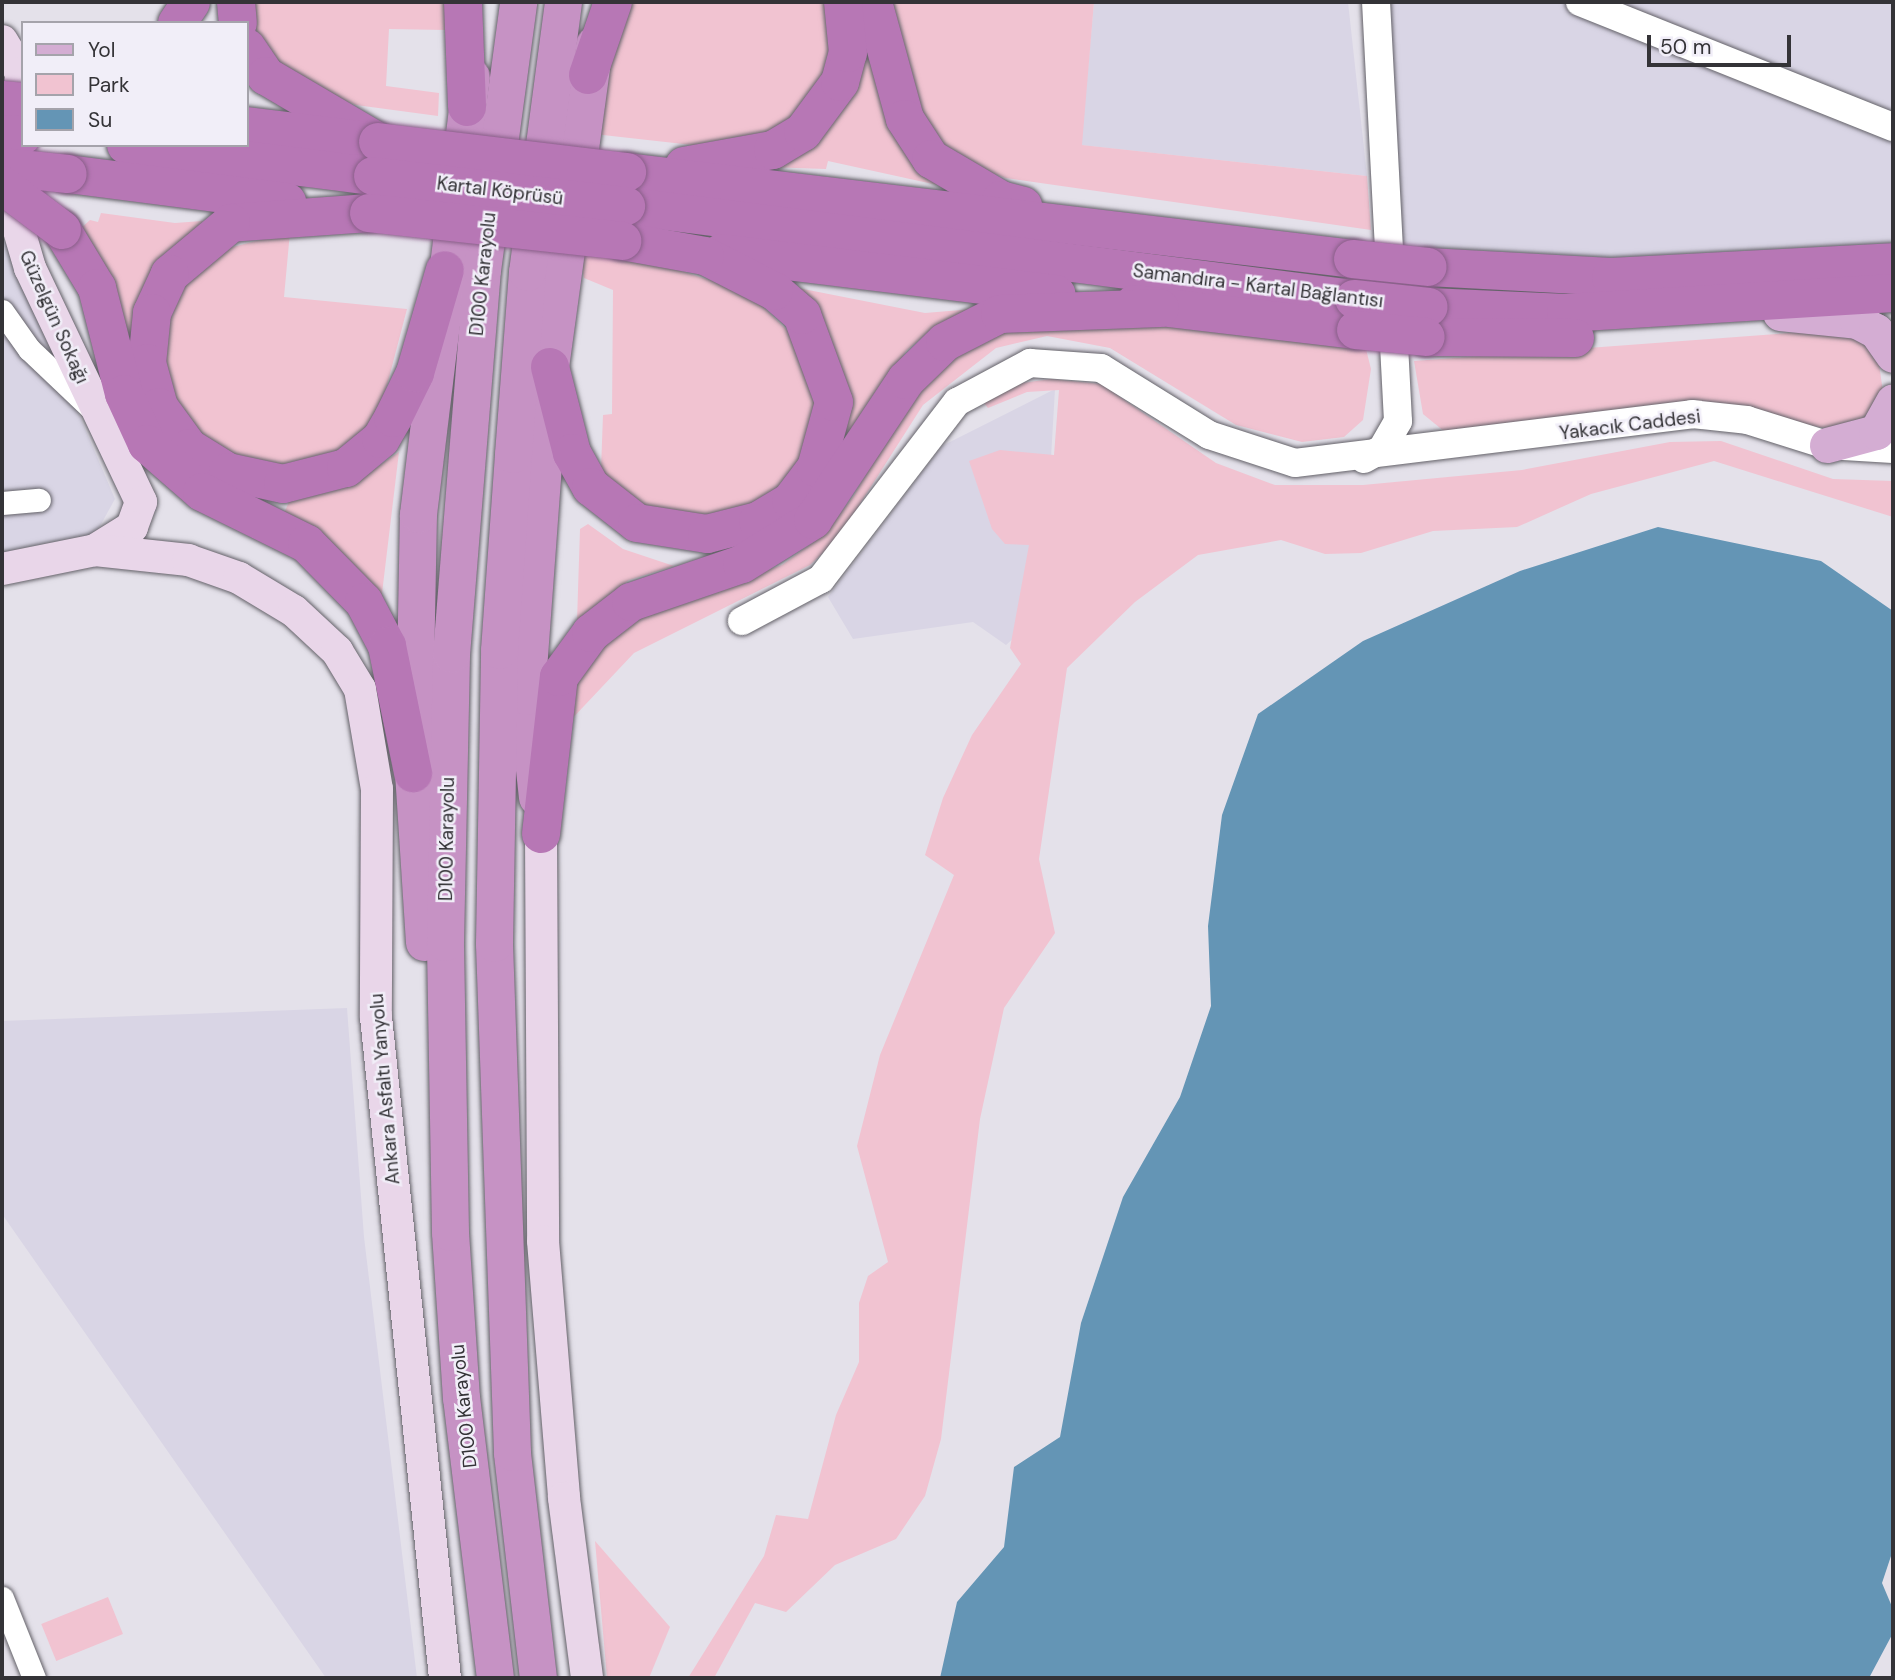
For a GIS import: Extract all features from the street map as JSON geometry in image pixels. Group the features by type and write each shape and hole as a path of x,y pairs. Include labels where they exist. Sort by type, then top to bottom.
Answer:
{"highway":[{"path":"178,21 191,2"},
{"path":"236,2 238,21"},
{"path":"463,2 467,107"},
{"path":"450,1232 413,774 418,514 445,270 480,2"},
{"name":"D100 Karayolu","path":"495,1678 481,1563 450,1232 445,942 451,654 482,270 518,2"},
{"path":"538,1678 512,1452 494,943 499,650 527,272 563,2"},
{"path":"541,834 526,696 550,368 601,2"},
{"path":"589,75 613,2"},
{"path":"625,206 734,160 774,150 803,132 840,82 848,52 843,2"},
{"path":"873,2 905,119 931,159 1001,200 1134,233"},
{"path":"248,49 266,76 373,177"},
{"path":"2,80 21,79"},
{"path":"2,100 21,102"},
{"path":"248,126 373,177"},
{"path":"2,134 21,135"},
{"path":"141,147 373,177"},
{"path":"2,167 68,174 373,177"},
{"path":"373,177 231,223 170,274 152,313 147,363 159,407 189,448 228,472 283,484 346,468 382,439 393,418 415,373 445,270"},
{"name":"Kartal Köprüsü","path":"373,177 625,206"},
{"path":"8,197 62,230 97,288 130,413 153,450 202,492 307,544 364,602 387,646 413,774"},
{"path":"550,368 572,453 592,486 637,523 706,534 758,521 791,501 816,468 834,402 802,315 774,291 705,256 625,206"},
{"path":"625,206 1160,308"},
{"name":"Samandıra - Kartal Bağlantısı","path":"625,206 1134,233 1428,267 1611,277 1893,262"},
{"name":"Samandıra - Kartal Bağlantısı","path":"625,206 1355,315"},
{"path":"541,834 559,677 591,633 631,602 742,564 813,520 906,380 945,342 1000,314 1160,308 1355,315 1577,338 1720,305 1893,292"},
{"path":"503,1221 562,1678"},
{"path":"480,1678 481,1563"}],"main road":[{"name":"Güzelgün Sokağı","path":"2,41 15,53 21,73 8,197 30,268 141,506 132,527 95,550"},
{"path":"1720,305 1857,321 1876,331 1893,355"},
{"path":"1828,445 1876,432 1893,401"},
{"path":"2,569 95,550"},
{"name":"Ankara Asfaltı Yanyolu","path":"95,550 188,559 268,593 337,651 360,689 377,789 376,1017 445,1678"},
{"path":"541,834 543,1241 564,1498 587,1678"}],"street":[{"path":"1364,459 1391,437 1397,397 1376,2"},
{"path":"1580,2 1893,127"},
{"path":"2,311 29,349 102,422"},
{"name":"Yakacık Caddesi","path":"742,621 821,579 957,402 1031,363 1101,368 1209,435 1272,459 1364,459 1692,414 1747,420 1828,445 1893,449"},
{"path":"1397,397 1414,432 1456,447"},
{"path":"2,503 39,500"},
{"path":"2,1598 34,1678"}],"shaded area":[{"path":"1094,2 1348,2 1367,176 1081,145"},
{"path":"1377,2 1893,2 1893,246 1615,258 1403,248"},
{"path":"2,234 115,499 95,535 2,558"},
{"path":"1055,389 1042,613 1006,645 973,622 853,639 828,597 942,446"},
{"path":"347,1008 364,1237 417,1678 326,1678 2,1214 2,1021"}],"green space":[{"path":"250,2 445,2 446,30 389,29 386,86 439,93 438,116 356,105 305,87 273,64 257,39"},
{"path":"625,2 826,2 831,57 810,104 775,129 719,148 594,134"},
{"path":"886,2 1094,2 1082,145 1367,176 1371,230 1006,178 947,158 928,140"},
{"path":"862,34 942,186 828,161 826,169 767,167"},
{"path":"101,213 175,223 202,221 205,227 138,369 78,231 90,220 98,222"},
{"path":"290,232 284,297 407,309 380,412 347,452 289,470 236,463 194,440 160,370 172,294 225,249"},
{"path":"578,251 662,265 728,286 761,305 791,334 817,391 809,448 779,488 759,503 683,525 623,498 601,469 603,415 612,414 613,290 584,278"},
{"path":"788,286 925,313 973,309 936,326 906,351 849,453"},
{"path":"1104,319 1365,345 1371,369 1363,420 1344,437 1302,442 1236,425 1110,348 1047,336 996,348 923,405 837,540 810,565 634,653 568,723 568,691 593,651 633,618 782,565 823,535 853,497 918,382 952,353 1005,328"},
{"path":"1829,330 1855,335 1878,357 1883,392 1864,421 1839,430 1678,405 1451,437 1423,414 1414,361"},
{"path":"1051,379 1101,384 1216,463 1275,485 1363,485 1522,470 1670,442 1721,441 1833,479 1893,481 1893,517 1714,461 1591,494 1517,527 1433,531 1361,553 1325,554 1281,540 1198,555 1135,602 1067,668 1039,859 1055,933 1004,1008 980,1119 941,1439 925,1496 896,1539 835,1565 786,1612 755,1603 714,1678 688,1678 764,1556 776,1515 808,1519 836,1415 859,1362 859,1303 868,1276 888,1262 857,1146 880,1055 954,875 925,855 943,798 972,735 1021,664 1010,648 1029,545 1005,544 992,529 969,461 1000,450 1054,455 1059,390 1027,392 988,408 984,403 1022,383"},
{"path":"399,452 380,610 282,518 291,497 357,481"},
{"path":"588,524 623,549 674,566 629,580 577,621 580,529"},
{"path":"595,1541 670,1627 649,1678 607,1678"},
{"path":"108,1597 123,1634 56,1661 41,1624"}],"water":[{"path":"1658,527 1821,561 1893,611 1893,1550 1882,1583 1893,1609 1893,1633 1869,1678 940,1678 957,1602 1004,1547 1014,1467 1060,1437 1081,1323 1123,1197 1180,1097 1211,1006 1208,926 1222,815 1258,714 1363,641 1520,571"}]}
